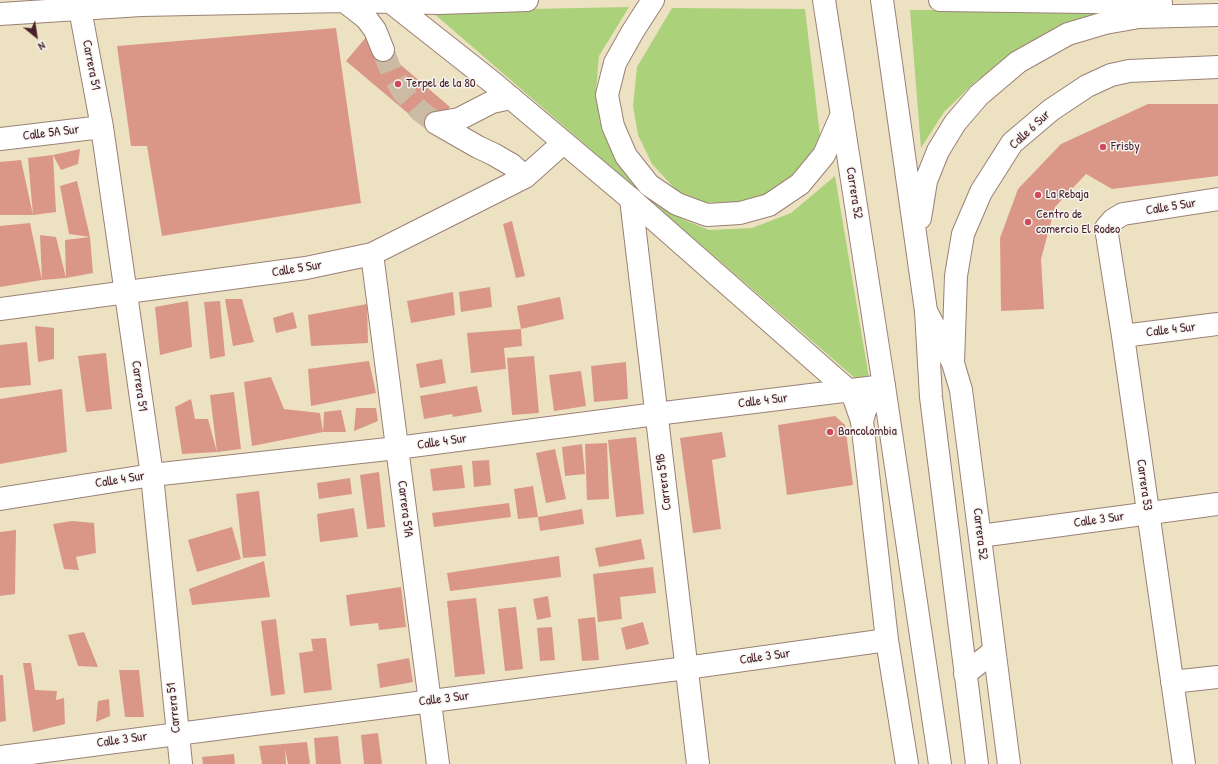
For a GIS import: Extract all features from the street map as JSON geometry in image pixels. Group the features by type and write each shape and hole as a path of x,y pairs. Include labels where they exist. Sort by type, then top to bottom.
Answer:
{"street":[{"path":"0,14 140,5 344,1 392,3 527,0"},
{"path":"653,0 615,63 607,95 613,126 626,156 649,185 677,204 707,215 740,213 769,205 800,184 824,155 842,114"},
{"name":"Carrera 52","path":"824,0 884,386 940,764"},
{"name":"Carrera 52","path":"882,0 926,311 931,397 977,764"},
{"path":"940,0 1161,3 1208,0"},
{"path":"344,1 366,18 375,30 383,50"},
{"path":"392,3 511,98 631,199 849,391 854,398 862,420 887,640 907,764"},
{"name":"Carrera 51","path":"80,9 102,127 152,475 181,764"},
{"path":"917,243 926,181 938,151 955,123 979,95 1018,62 1068,34 1105,23 1139,17 1218,15"},
{"name":"Calle 6 Sur","path":"953,363 956,276 963,234 981,192 1012,143 1051,110 1087,86 1111,76 1129,71 1218,67"},
{"path":"511,98 492,102 479,110 458,119 436,123 512,165 525,177"},
{"name":"Calle 5A Sur","path":"0,139 102,127"},
{"name":"Calle 5 Sur","path":"0,309 306,268 372,254 525,177 564,142"},
{"name":"Carrera 51B","path":"631,199 698,764"},
{"name":"Calle 5 Sur","path":"1123,214 1218,200"},
{"name":"Carrera 53","path":"1123,214 1113,220 1106,228 1123,336 1184,764"},
{"name":"Carrera 51A","path":"372,254 438,764"},
{"name":"Carrera 52","path":"926,311 953,363 961,390 1009,764"},
{"name":"Calle 4 Sur","path":"1123,336 1218,324"},
{"path":"862,420 870,400 884,386"},
{"name":"Calle 4 Sur","path":"0,499 152,475 397,448 884,386"},
{"name":"Calle 3 Sur","path":"980,536 1218,504"},
{"name":"Calle 3 Sur","path":"0,757 686,668 887,640"},
{"path":"965,674 994,651"},
{"path":"1172,682 1218,677"}],"green space":[{"path":"629,7 599,56 596,91 607,134 628,174 682,219 709,230 752,228 791,213 835,176 869,378 856,379 431,11"},
{"path":"672,8 805,9 821,144 802,166 773,193 734,204 704,202 678,192 652,164 638,135 633,106 637,67"},
{"path":"910,10 1107,10 1028,46 976,81 944,112 921,148"}],"building":[{"path":"336,28 361,203 162,236 147,146 131,146 117,46"},
{"name":"Terpel de la 80","path":"367,36 450,107 429,131 346,61"},
{"name":"Centro de comercio El Rodeo","path":"1148,104 1218,104 1218,176 1112,189 1086,174 1055,207 1041,259 1044,309 1001,311 1000,238 1018,189 1061,144"},
{"path":"80,149 78,164 61,170 53,155"},
{"path":"53,155 56,212 33,215 28,158"},
{"path":"21,160 33,215 0,215 0,162"},
{"path":"77,181 90,237 69,234 60,186"},
{"path":"512,221 525,276 516,278 503,224"},
{"path":"30,223 42,280 0,287 0,226"},
{"path":"40,235 56,237 66,278 42,280"},
{"path":"90,237 93,273 66,278 65,240"},
{"path":"490,287 492,307 461,312 459,292"},
{"path":"453,292 455,315 411,323 407,301"},
{"path":"560,297 564,319 521,329 517,306"},
{"path":"225,299 242,299 254,342 233,346"},
{"path":"188,301 192,347 160,355 155,307"},
{"path":"220,301 225,356 210,359 204,302"},
{"path":"367,304 368,343 311,346 308,315"},
{"path":"293,312 297,328 276,333 273,318"},
{"path":"35,326 54,328 54,359 38,362"},
{"path":"521,329 522,346 504,348 506,369 471,373 467,333"},
{"path":"27,342 31,385 0,388 0,345"},
{"path":"106,353 112,409 86,412 78,356"},
{"path":"534,356 539,413 512,415 507,358"},
{"path":"442,359 446,383 420,388 416,364"},
{"path":"369,361 376,393 311,406 308,369"},
{"path":"626,362 628,399 594,402 591,366"},
{"path":"581,371 586,406 554,411 549,375"},
{"path":"271,377 284,409 320,413 323,432 252,446 244,382"},
{"path":"477,386 482,412 453,417 452,414 424,419 420,396"},
{"path":"62,389 67,452 0,464 0,399"},
{"path":"234,392 241,449 217,452 210,395"},
{"path":"191,399 195,419 208,419 217,452 182,454 175,407"},
{"path":"356,408 376,408 378,421 354,431"},
{"path":"341,410 346,432 323,432 324,412"},
{"path":"835,416 845,425 853,485 787,495 778,425"},
{"path":"722,432 726,457 712,460 721,529 693,533 680,438"},
{"path":"636,437 644,514 616,517 608,440"},
{"path":"607,443 609,499 587,500 585,444"},
{"path":"582,444 585,474 565,476 562,447"},
{"path":"555,449 566,499 546,503 536,453"},
{"path":"489,460 491,485 474,487 472,461"},
{"path":"462,465 465,488 433,491 430,469"},
{"path":"379,472 385,527 367,529 360,475"},
{"path":"350,478 352,494 319,499 317,483"},
{"path":"533,486 538,517 518,519 514,489"},
{"path":"259,491 266,556 243,558 236,494"},
{"path":"509,503 511,517 434,527 432,513"},
{"path":"354,508 358,537 320,542 317,514"},
{"path":"582,509 584,524 540,531 538,517"},
{"path":"72,521 94,523 96,553 76,557 79,570 64,569 53,524"},
{"path":"232,527 241,559 197,572 188,540"},
{"path":"16,530 15,594 0,596 0,532"},
{"path":"641,539 645,559 599,567 595,548"},
{"path":"559,556 561,577 450,591 447,573"},
{"path":"264,561 270,597 192,605 189,589"},
{"path":"653,567 656,593 620,597 622,619 598,622 593,574"},
{"path":"401,587 406,627 379,630 378,623 350,626 346,595"},
{"path":"548,596 551,617 537,620 533,599"},
{"path":"476,598 485,674 455,677 447,601"},
{"path":"516,607 523,669 505,671 498,609"},
{"path":"595,617 599,660 582,661 578,619"},
{"path":"276,619 285,694 271,696 261,621"},
{"path":"643,622 649,644 626,650 621,628"},
{"path":"552,627 555,660 540,661 537,628"},
{"path":"84,632 98,667 78,666 68,635"},
{"path":"326,638 332,690 304,693 299,653 313,651 311,639"},
{"path":"409,658 413,682 380,688 377,664"},
{"path":"23,663 31,663 35,690 57,691 56,700 64,698 65,724 33,732"},
{"path":"119,670 139,670 144,717 125,717"},
{"path":"0,675 3,675 6,721 0,722"},
{"path":"109,699 110,716 96,722 98,701"},
{"path":"378,733 382,764 364,764 361,735"},
{"path":"338,736 341,764 316,764 314,738"},
{"path":"307,742 310,764 288,764 285,749 286,764 262,764 259,746"},
{"path":"234,754 235,764 203,764 202,757"}],"tunnel":[{"path":"383,50 391,71 403,92 420,111 436,123"}],"place":[{"name":"Terpel de la 80","path":"398,84"},
{"name":"Frisby","path":"1103,147"},
{"name":"La Rebaja","path":"1038,195"},
{"name":"Centro de comercio El Rodeo","path":"1028,222"},
{"name":"Bancolombia","path":"830,432"}]}
